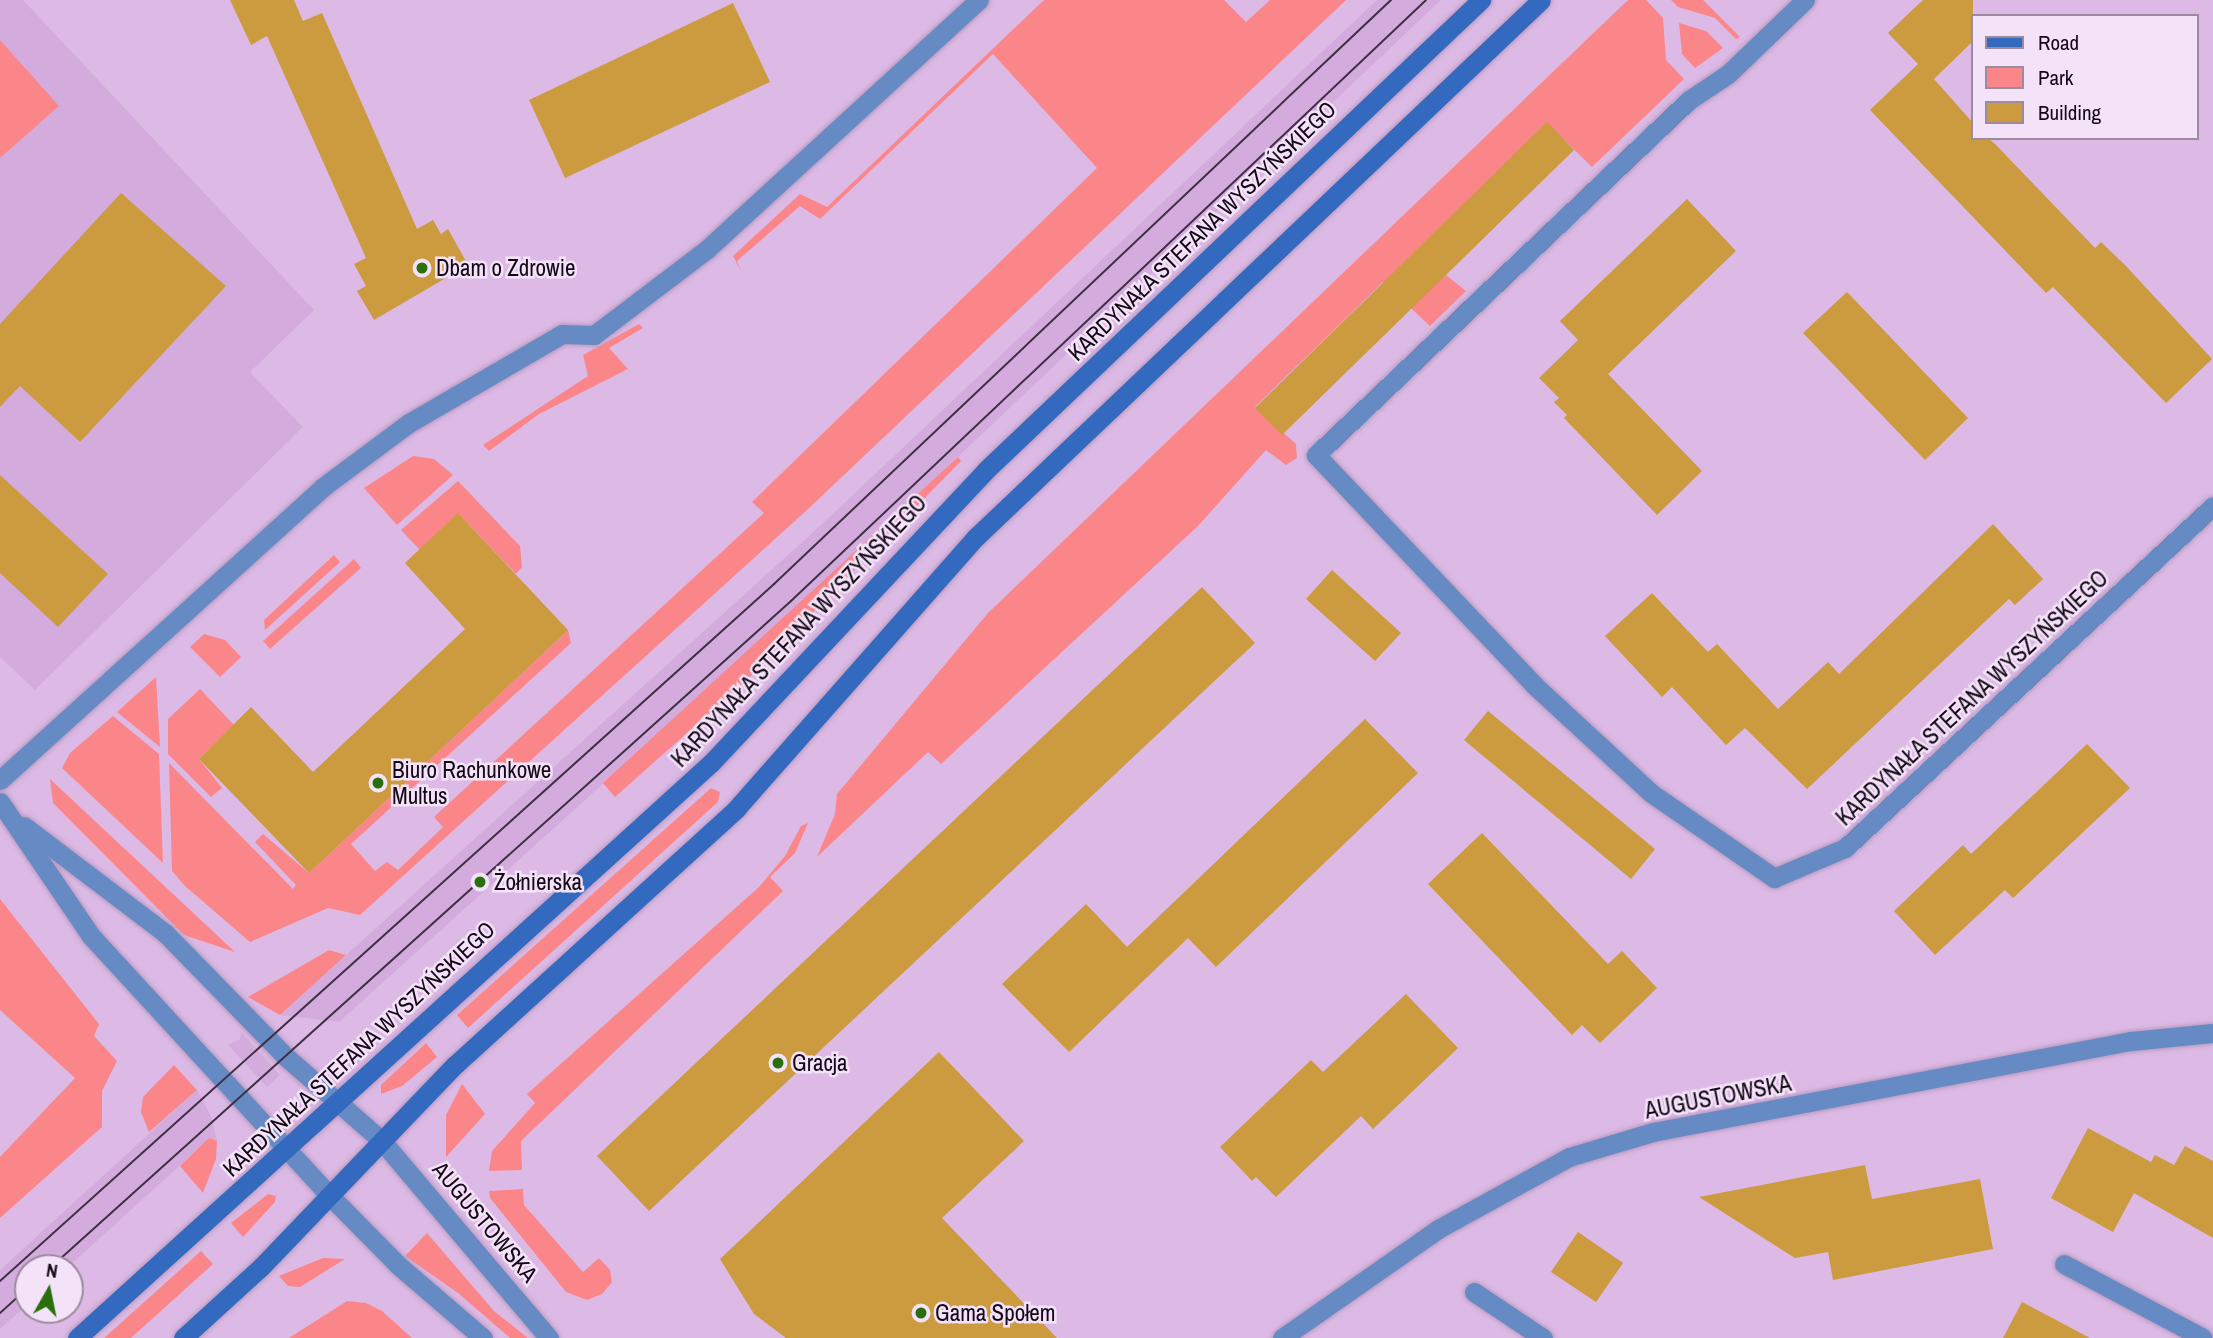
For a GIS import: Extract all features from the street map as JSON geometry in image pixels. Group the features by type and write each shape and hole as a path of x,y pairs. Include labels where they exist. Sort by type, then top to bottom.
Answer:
{"main road":[{"name":"KARDYNAŁA STEFANA WYSZYŃSKIEGO","path":"77,1338 711,763 986,470 1481,0"},
{"path":"183,1338 331,1197 381,1140 456,1064 736,810 976,537 1541,0"}],"street":[{"path":"0,780 323,487 409,423 562,334 594,335 706,250 979,0"},
{"name":"KARDYNAŁA STEFANA WYSZYŃSKIEGO","path":"1805,0 1728,74 1689,100 1316,455 1573,721 1651,793 1774,878 1845,848 2213,506"},
{"path":"0,802 15,819 91,936 331,1197 398,1265 483,1338"},
{"path":"15,819 165,933 285,1056 381,1140"},
{"name":"AUGUSTOWSKA","path":"1282,1338 1438,1229 1569,1157 1653,1132 2132,1041 2213,1033"},
{"name":"AUGUSTOWSKA","path":"381,1140 549,1338"},
{"path":"2064,1264 2203,1338"},
{"path":"1474,1292 1542,1338"}],"shaded area":[{"path":"0,0 23,0 314,310 250,372 303,427 35,690 0,657"},
{"path":"1377,0 1441,0 797,609 339,1022 280,1015 820,526"},
{"path":"241,1032 280,1075 267,1087 228,1045 240,1039"},
{"path":"197,1090 211,1116 217,1141 209,1139 82,1254 18,1254"},
{"path":"14,1257 14,1316 0,1329 0,1270"}],"green space":[{"path":"1044,0 1224,0 1246,22 1270,0 1346,0 807,510 360,915 328,908 250,942 185,886 172,871 169,763 293,889 296,885 255,842 263,834 309,873 568,630 571,643 351,844 375,871 387,862 398,870 443,827 434,817 764,513 752,502 1097,168 993,54 820,219 800,206 737,261 741,271 733,256 800,194 827,207"},
{"path":"1628,0 1646,0 1663,18 1666,60 1684,79 1592,167 1547,123 1446,275 1466,291 1430,326 1383,282 1255,407 1296,444 1297,458 1286,465 1266,450 1198,526 941,764 928,752 817,857 835,814 837,794 988,613"},
{"path":"1671,0 1703,0 1740,37 1736,39 1715,18 1678,7"},
{"path":"1679,23 1706,31 1723,48 1695,68 1682,54"},
{"path":"0,40 59,106 0,158"},
{"path":"639,324 643,328 609,348 628,369 539,414 489,451 483,445 588,376 583,355"},
{"path":"413,456 434,459 453,475 397,525 364,488"},
{"path":"958,457 961,461 751,676 615,797 603,783"},
{"path":"458,481 520,546 522,567 516,574 459,514 420,550 401,530"},
{"path":"334,555 340,562 265,630 264,620"},
{"path":"354,559 361,568 270,649 263,641"},
{"path":"204,634 225,640 241,657 220,677 190,647"},
{"path":"156,677 160,747 117,712"},
{"path":"200,689 234,725 199,759 222,788 211,797 168,754 168,719"},
{"path":"113,716 159,754 163,863 62,768 70,753"},
{"path":"50,779 235,952 184,935 53,803"},
{"path":"711,788 720,792 718,802 468,1028 457,1015"},
{"path":"808,823 795,853 770,877 783,891 521,1141 522,1170 489,1171 492,1151 535,1103 527,1094 759,887 785,856 801,826"},
{"path":"0,899 99,1024 94,1036 117,1061 102,1091 102,1127 0,1218 0,1157 75,1078 0,1010"},
{"path":"329,950 346,955 280,1015 248,997"},
{"path":"426,1043 437,1057 402,1086 381,1094 381,1085"},
{"path":"174,1065 197,1090 149,1132 141,1112 143,1097"},
{"path":"462,1084 485,1114 446,1157 446,1115"},
{"path":"209,1138 217,1141 216,1159 203,1193 180,1166"},
{"path":"523,1189 524,1205 583,1272 599,1258 610,1270 612,1282 602,1294 587,1300 566,1292 490,1198 489,1191"},
{"path":"268,1194 276,1196 275,1202 243,1237 231,1223"},
{"path":"427,1233 494,1311 528,1338 510,1338 458,1293 405,1256"},
{"path":"201,1251 213,1264 131,1338 104,1338"},
{"path":"323,1258 345,1259 300,1287 288,1286 279,1276"},
{"path":"347,1301 366,1303 382,1311 412,1338 289,1338"}],"building":[{"path":"230,0 294,0 303,21 322,13 417,229 433,220 441,234 448,229 468,265 374,320 357,291 366,286 354,264 366,258 267,36 251,45"},
{"path":"1923,0 1973,0 1972,42 1934,79 1972,122 1972,140 1990,140 1996,145 2095,248 2101,242 2126,266 2212,359 2166,403 2053,287 2046,293 1870,110 1918,64 1888,33"},
{"path":"733,3 770,82 565,178 529,100"},
{"path":"1547,122 1574,150 1282,435 1255,408"},
{"path":"121,193 226,286 80,442 20,386 0,407 0,324"},
{"path":"1687,199 1736,251 1608,374 1702,471 1657,515 1564,418 1567,415 1554,402 1559,398 1539,378 1578,340 1560,321"},
{"path":"1847,292 1968,418 1925,460 1803,333"},
{"path":"0,475 108,574 58,627 0,573"},
{"path":"458,513 568,630 309,873 199,759 251,707 313,772 465,629 405,563"},
{"path":"1993,524 2043,579 2015,605 2009,599 1807,789 1745,728 1726,745 1672,687 1662,697 1605,636 1652,593 1708,652 1717,644 1778,709 1828,662 1839,674"},
{"path":"1332,570 1401,633 1375,661 1306,599"},
{"path":"1202,587 1255,643 649,1211 597,1156"},
{"path":"1488,711 1655,849 1631,879 1464,740"},
{"path":"1365,719 1418,773 1216,967 1188,938 1069,1052 1002,984 1086,904 1127,947"},
{"path":"2087,744 2130,788 2013,898 2005,890 1935,955 1894,911 1963,845 1971,854"},
{"path":"1482,833 1608,964 1622,951 1657,988 1600,1043 1582,1025 1572,1035 1428,884"},
{"path":"1406,994 1458,1048 1373,1129 1361,1116 1276,1197 1256,1177 1252,1181 1220,1147 1311,1060 1323,1072"},
{"path":"939,1052 1024,1141 942,1218 1057,1338 786,1338 754,1314 720,1259"},
{"path":"2088,1128 2151,1162 2155,1155 2174,1165 2185,1146 2213,1161 2213,1238 2134,1193 2113,1232 2051,1198"},
{"path":"1865,1165 1872,1199 1980,1179 1993,1249 1833,1280 1828,1252 1795,1258 1699,1197"},
{"path":"1578,1232 1623,1263 1596,1302 1551,1272"},
{"path":"2022,1302 2090,1338 2003,1338"}],"tram line":[{"path":"0,1281 774,584 1391,0"},
{"path":"66,1254 791,601 1426,0"},
{"path":"0,1313 14,1300"}],"place":[{"name":"Dbam o Zdrowie","path":"422,268"},
{"name":"Biuro Rachunkowe Multus","path":"378,783"},
{"name":"Żołnierska","path":"480,882"},
{"name":"Gracja","path":"778,1063"},
{"name":"Gama Społem","path":"921,1313"}]}
